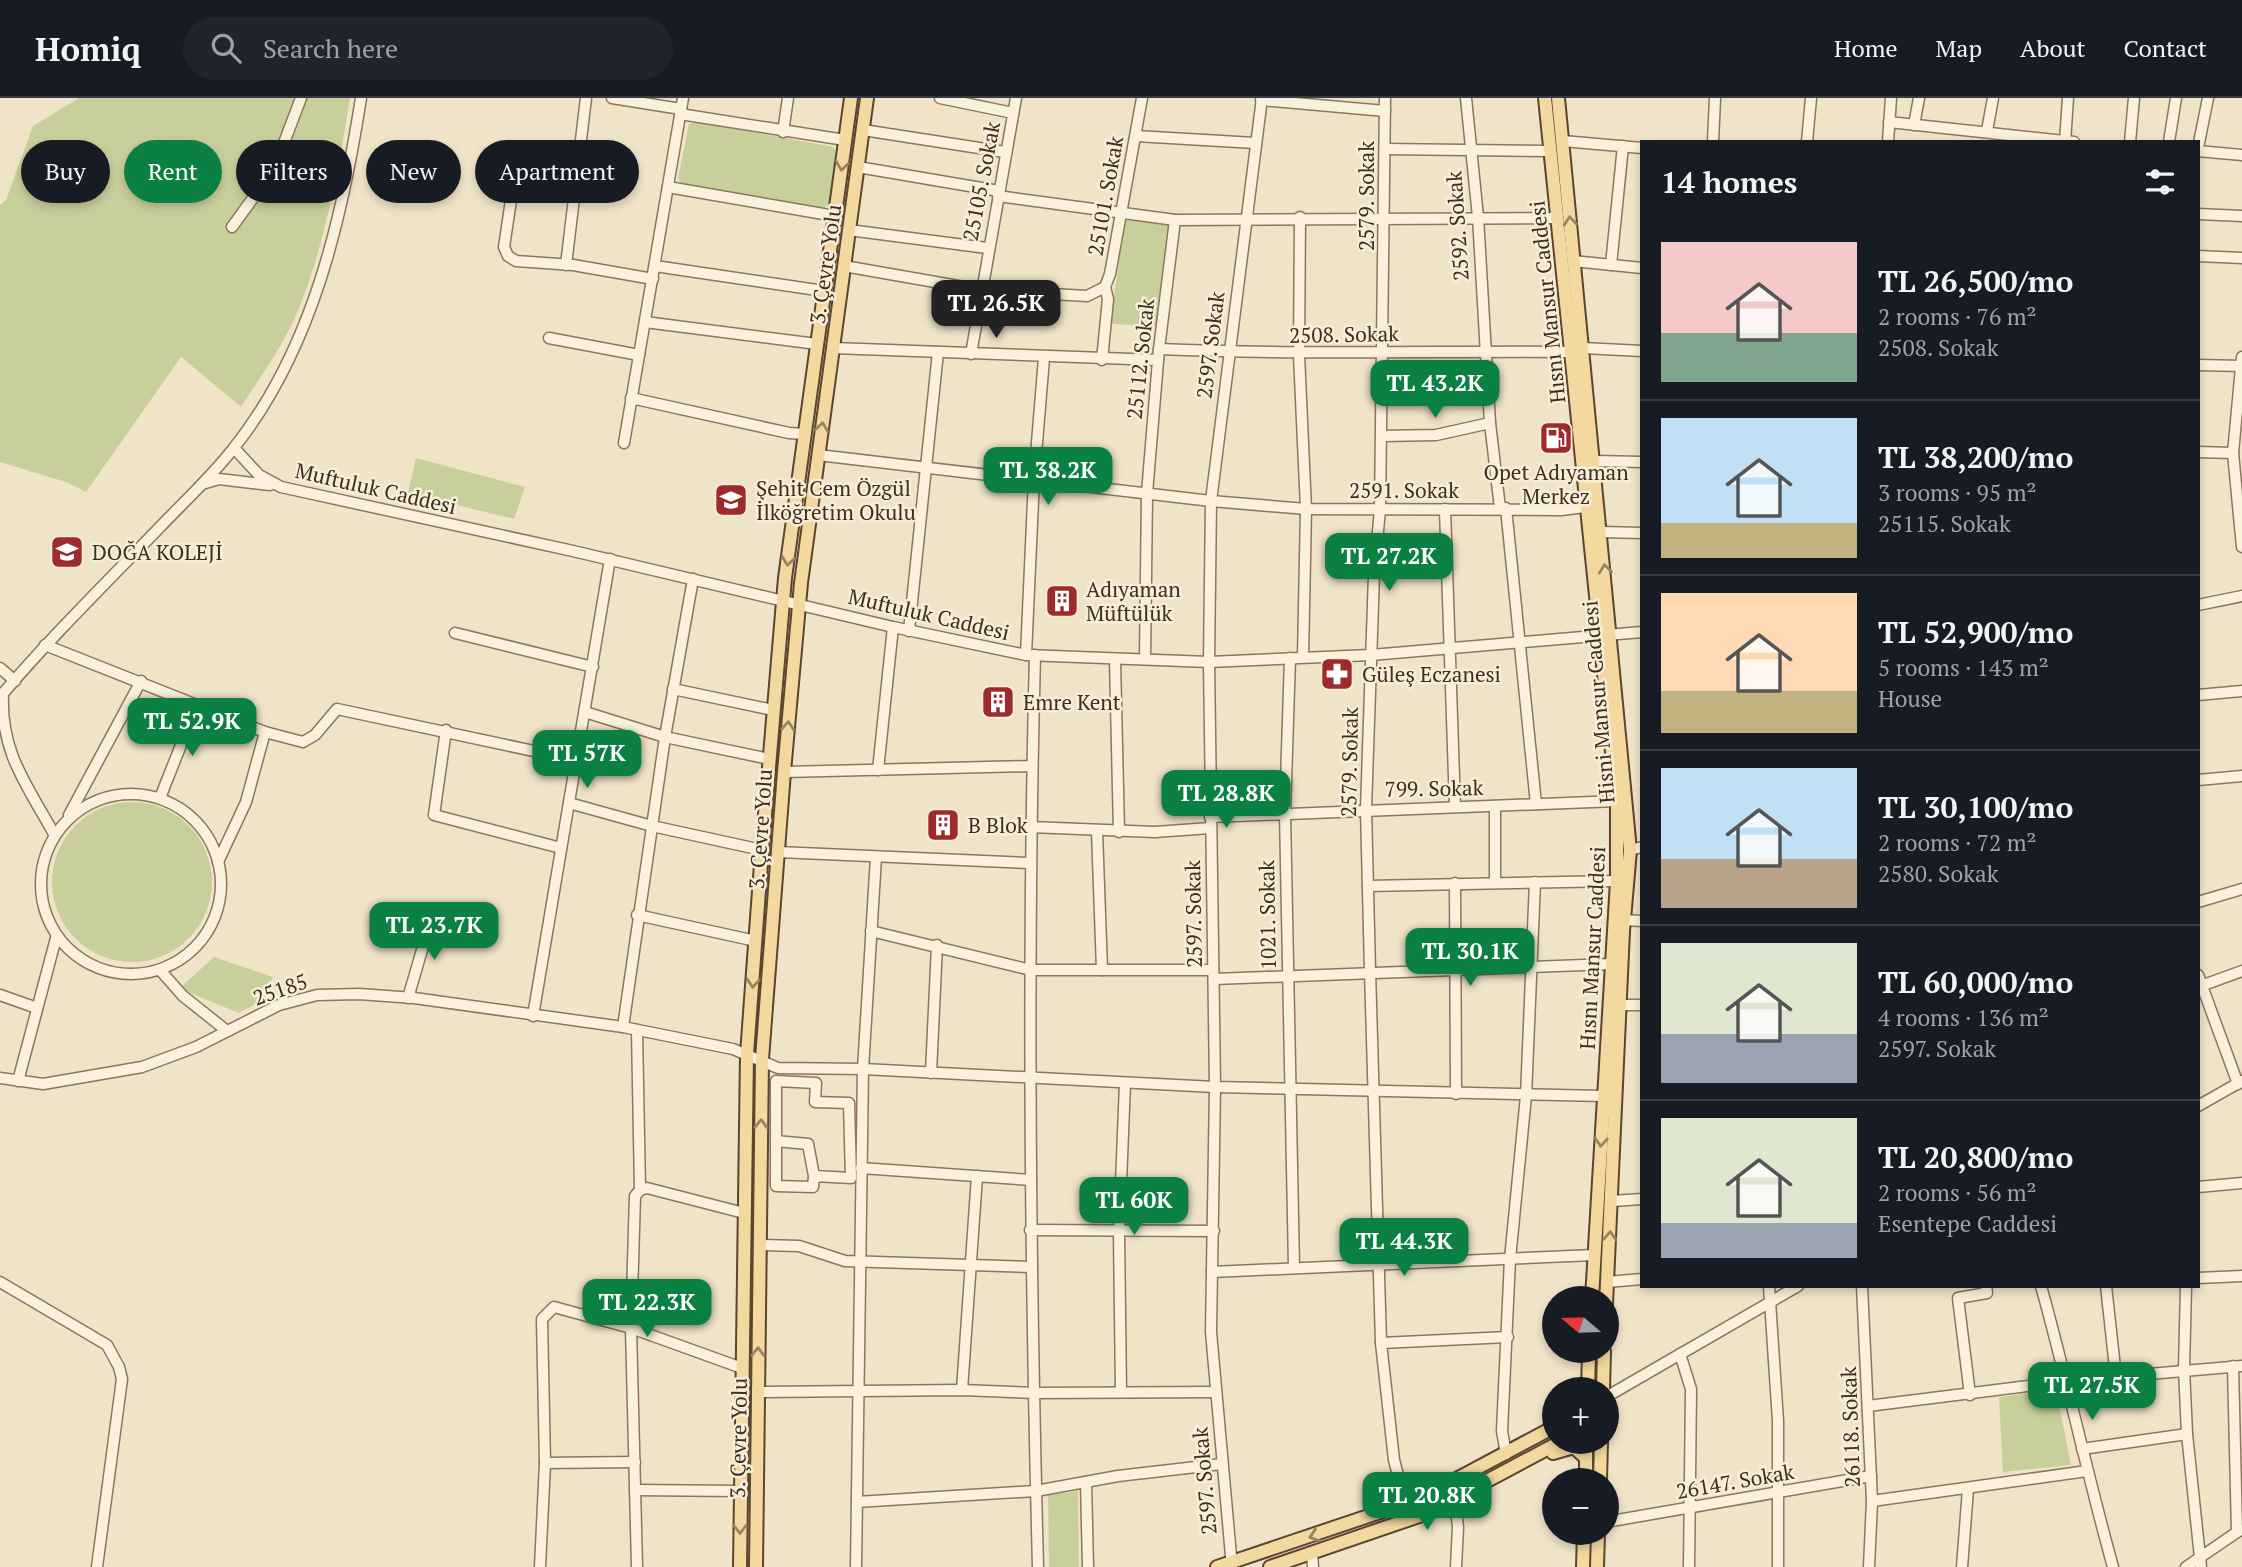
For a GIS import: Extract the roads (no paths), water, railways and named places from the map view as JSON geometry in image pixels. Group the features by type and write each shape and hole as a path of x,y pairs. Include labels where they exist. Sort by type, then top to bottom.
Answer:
{"main road":[{"name":"3. Çevre Yolu","path":"740,1567 747,1054 755,941 783,599 851,98"},
{"name":"3. Çevre Yolu","path":"756,1567 762,1059 799,603 867,98"},
{"name":"Hısnı Mansur Caddesi","path":"1545,98 1558,218 1578,350 1585,507 1606,633 1617,801 1617,881 1593,1286"},
{"name":"Hisni Mansur Caddesi","path":"1558,98 1578,350 1601,532 1606,633 1636,848 1624,920 1607,1286"},
{"path":"1217,1567 1231,1565 1406,1504 1445,1488 1542,1434"},
{"path":"1522,1463 1570,1447 1578,1448 1586,1458"},
{"path":"1270,1567 1312,1560 1392,1528 1455,1501 1542,1452"},
{"path":"1586,1454 1586,1468"},
{"path":"1583,1567 1584,1545"},
{"path":"1597,1567 1598,1545"}],"street":[{"path":"232,227 274,169 301,98"},
{"path":"54,834 9,753 3,724 2,695 46,645 234,448 283,369 320,283 360,98"},
{"path":"566,265 586,98"},
{"path":"612,98 783,132 845,140"},
{"path":"624,443 683,98"},
{"path":"783,132 788,98"},
{"path":"940,98 1013,113"},
{"name":"25105. Sokak","path":"971,354 987,248 1016,98"},
{"name":"25101. Sokak","path":"844,266 982,290 1087,296 1105,287 1110,274 1142,98"},
{"name":"2579. Sokak","path":"1385,98 1382,436 1366,809 1381,1343 1395,1460 1406,1504"},
{"name":"2592. Sokak","path":"1466,98 1478,217 1490,423 1520,643 1536,804"},
{"path":"1713,140 1715,98"},
{"path":"1807,140 1811,98"},
{"path":"1888,140 1891,98"},
{"path":"1914,125 1919,98"},
{"path":"1987,131 1993,98"},
{"path":"2065,140 2068,98"},
{"path":"2130,140 2134,98"},
{"path":"2169,140 2176,98"},
{"path":"2200,140 2208,98"},
{"path":"1261,99 1385,111"},
{"name":"2597. Sokak","path":"1231,1565 1211,1332 1215,1087 1210,828 1211,501 1261,99"},
{"path":"1889,122 2051,140"},
{"path":"863,130 1006,152"},
{"path":"1136,136 1255,143"},
{"path":"1563,141 1640,148"},
{"path":"1611,265 1623,146"},
{"path":"1385,149 1550,151"},
{"path":"2200,149 2242,155"},
{"path":"858,167 998,193 1175,220 1247,217 1558,218"},
{"path":"668,187 835,216"},
{"path":"511,203 504,247 509,257 516,261 566,265 653,279"},
{"path":"2200,214 2242,216"},
{"path":"1300,217 1299,355 1306,509 1303,657"},
{"name":"25112. Sokak","path":"1145,659 1147,493 1158,355 1175,220"},
{"path":"849,230 987,248"},
{"path":"2200,256 2242,258"},
{"path":"1573,261 1640,268"},
{"path":"655,266 824,291"},
{"path":"1102,360 1108,299 1105,287"},
{"path":"645,322 817,344"},
{"path":"549,338 639,355"},
{"name":"2508. Sokak","path":"833,348 1102,360 1228,352 1299,355 1384,351 1640,351"},
{"path":"909,631 938,352"},
{"path":"1038,1567 1030,1230 1030,655 1034,480 1044,358"},
{"path":"2200,365 2242,363 2233,453 2242,547"},
{"path":"631,398 789,433 805,434"},
{"path":"1382,436 1436,435 1490,423"},
{"name":"Muftuluk Caddesi","path":"234,448 260,475 281,487 610,559 909,631 1030,655 1209,662 1448,649 1640,632"},
{"path":"2200,452 2233,453"},
{"name":"2591. Sokak","path":"818,455 1211,501 1306,509 1561,510 1585,507"},
{"path":"1593,461 1640,462"},
{"path":"202,484 226,479 281,487"},
{"path":"1445,509 1455,807"},
{"path":"1601,532 1640,533"},
{"path":"533,1016 610,559"},
{"path":"623,1027 637,915 693,579"},
{"path":"2200,605 2242,596"},
{"path":"878,770 893,627"},
{"path":"455,633 593,667"},
{"path":"46,645 265,733 303,742 315,735 337,709 446,730 576,760"},
{"name":"1021. Sokak","path":"1290,658 1285,813 1294,1267"},
{"path":"1115,660 1119,832"},
{"path":"0,667 15,681"},
{"path":"67,818 87,804 110,795 135,793 160,798 180,808 197,822 210,841 218,862 221,888 215,915 203,938 184,957 160,970 132,975 103,971 85,964 56,938 45,906 46,856 54,834 67,818 141,681"},
{"path":"673,689 774,710"},
{"path":"2200,695 2242,691"},
{"path":"160,798 197,707"},
{"path":"585,712 665,737 769,760"},
{"path":"446,730 434,816 561,848"},
{"path":"218,862 246,802 265,733"},
{"path":"784,772 1032,766"},
{"path":"2200,780 2242,776"},
{"name":"799. Sokak","path":"1210,817 1617,801"},
{"path":"569,803 652,826 762,850"},
{"path":"1495,806 1495,883"},
{"path":"1030,827 1119,832 1210,828"},
{"path":"1097,831 1102,970"},
{"path":"778,852 1030,863"},
{"path":"814,1175 851,1178 863,1069 876,858"},
{"path":"1368,886 1617,881"},
{"path":"1506,1454 1502,1431 1510,1259 1526,1096 1535,882"},
{"path":"1455,883 1456,1094"},
{"path":"2200,901 2242,889"},
{"path":"637,915 755,941"},
{"path":"408,998 431,919"},
{"path":"1624,920 1640,920"},
{"path":"871,931 1031,970 1102,970 1287,978 1370,971 1611,964"},
{"path":"18,1081 56,938"},
{"path":"931,1073 937,945"},
{"path":"160,970 183,996 227,1031"},
{"path":"2200,983 2242,971"},
{"path":"2200,985 2240,1082 2200,1105"},
{"path":"0,995 37,1008"},
{"name":"25185","path":"0,1078 43,1084 142,1068 197,1047 279,1005 317,995 408,998 623,1027 747,1054 778,1068 863,1069 1215,1087 1604,1096"},
{"path":"1620,1005 1640,1005"},
{"path":"637,1030 640,1190"},
{"path":"776,1141 808,1144 814,1175 813,1187 775,1186 776,1081 816,1083 816,1102 849,1103 856,1128 861,1168 856,1567"},
{"path":"1121,1392 1119,1233 1125,1083"},
{"path":"861,1168 1031,1180"},
{"path":"962,1390 977,1177"},
{"path":"2200,1187 2242,1183"},
{"path":"637,1567 631,1328 635,1196 640,1190 647,1188 744,1213"},
{"path":"1612,1201 1640,1199"},
{"path":"1030,1230 1119,1233 1214,1231"},
{"path":"760,1244 799,1246 836,1259 860,1262 1032,1267"},
{"path":"1212,1272 1594,1255"},
{"path":"2200,1278 2242,1276"},
{"path":"1607,1282 1640,1279"},
{"path":"0,1282 107,1345 119,1367 122,1379 97,1567"},
{"path":"1769,1288 1779,1493 1778,1567"},
{"path":"1619,1389 1795,1288"},
{"name":"26118. Sokak","path":"1862,1288 1872,1501 1869,1567"},
{"path":"1970,1395 1958,1298 1987,1293 1986,1288"},
{"path":"2042,1288 2068,1381 2110,1566"},
{"path":"2106,1288 2116,1377"},
{"path":"2186,1288 2184,1369 2187,1434 2199,1563"},
{"path":"540,1567 545,1463 542,1319 545,1314 554,1307 631,1328 742,1368"},
{"path":"1381,1343 1508,1337"},
{"path":"1680,1354 1691,1389 1689,1567"},
{"path":"1868,1406 2068,1381 2238,1366 2239,1531 2199,1563 2186,1567"},
{"path":"757,1392 1216,1392"},
{"path":"2082,1449 2187,1434"},
{"path":"545,1463 635,1462"},
{"path":"857,1502 1036,1491 1222,1464"},
{"path":"1872,1501 2087,1471"},
{"name":"26147. Sokak","path":"1619,1520 1690,1510 1871,1476"},
{"path":"1086,1482 1088,1567"},
{"path":"1962,1567 1968,1489"},
{"path":"635,1490 740,1491"},
{"path":"1455,1501 1458,1527 1456,1567"}],"place":[{"name":"Opet Adıyaman Merkez","path":"1556,438"},
{"name":"Şehit Cem Özgül İlköğretim Okulu","path":"731,500"},
{"name":"DOĞA KOLEJİ","path":"67,552"},
{"name":"Adıyaman Müftülük","path":"1062,601"},
{"name":"Güleş Eczanesi","path":"1337,674"},
{"name":"Emre Kent","path":"998,702"},
{"name":"B Blok","path":"943,825"}]}
